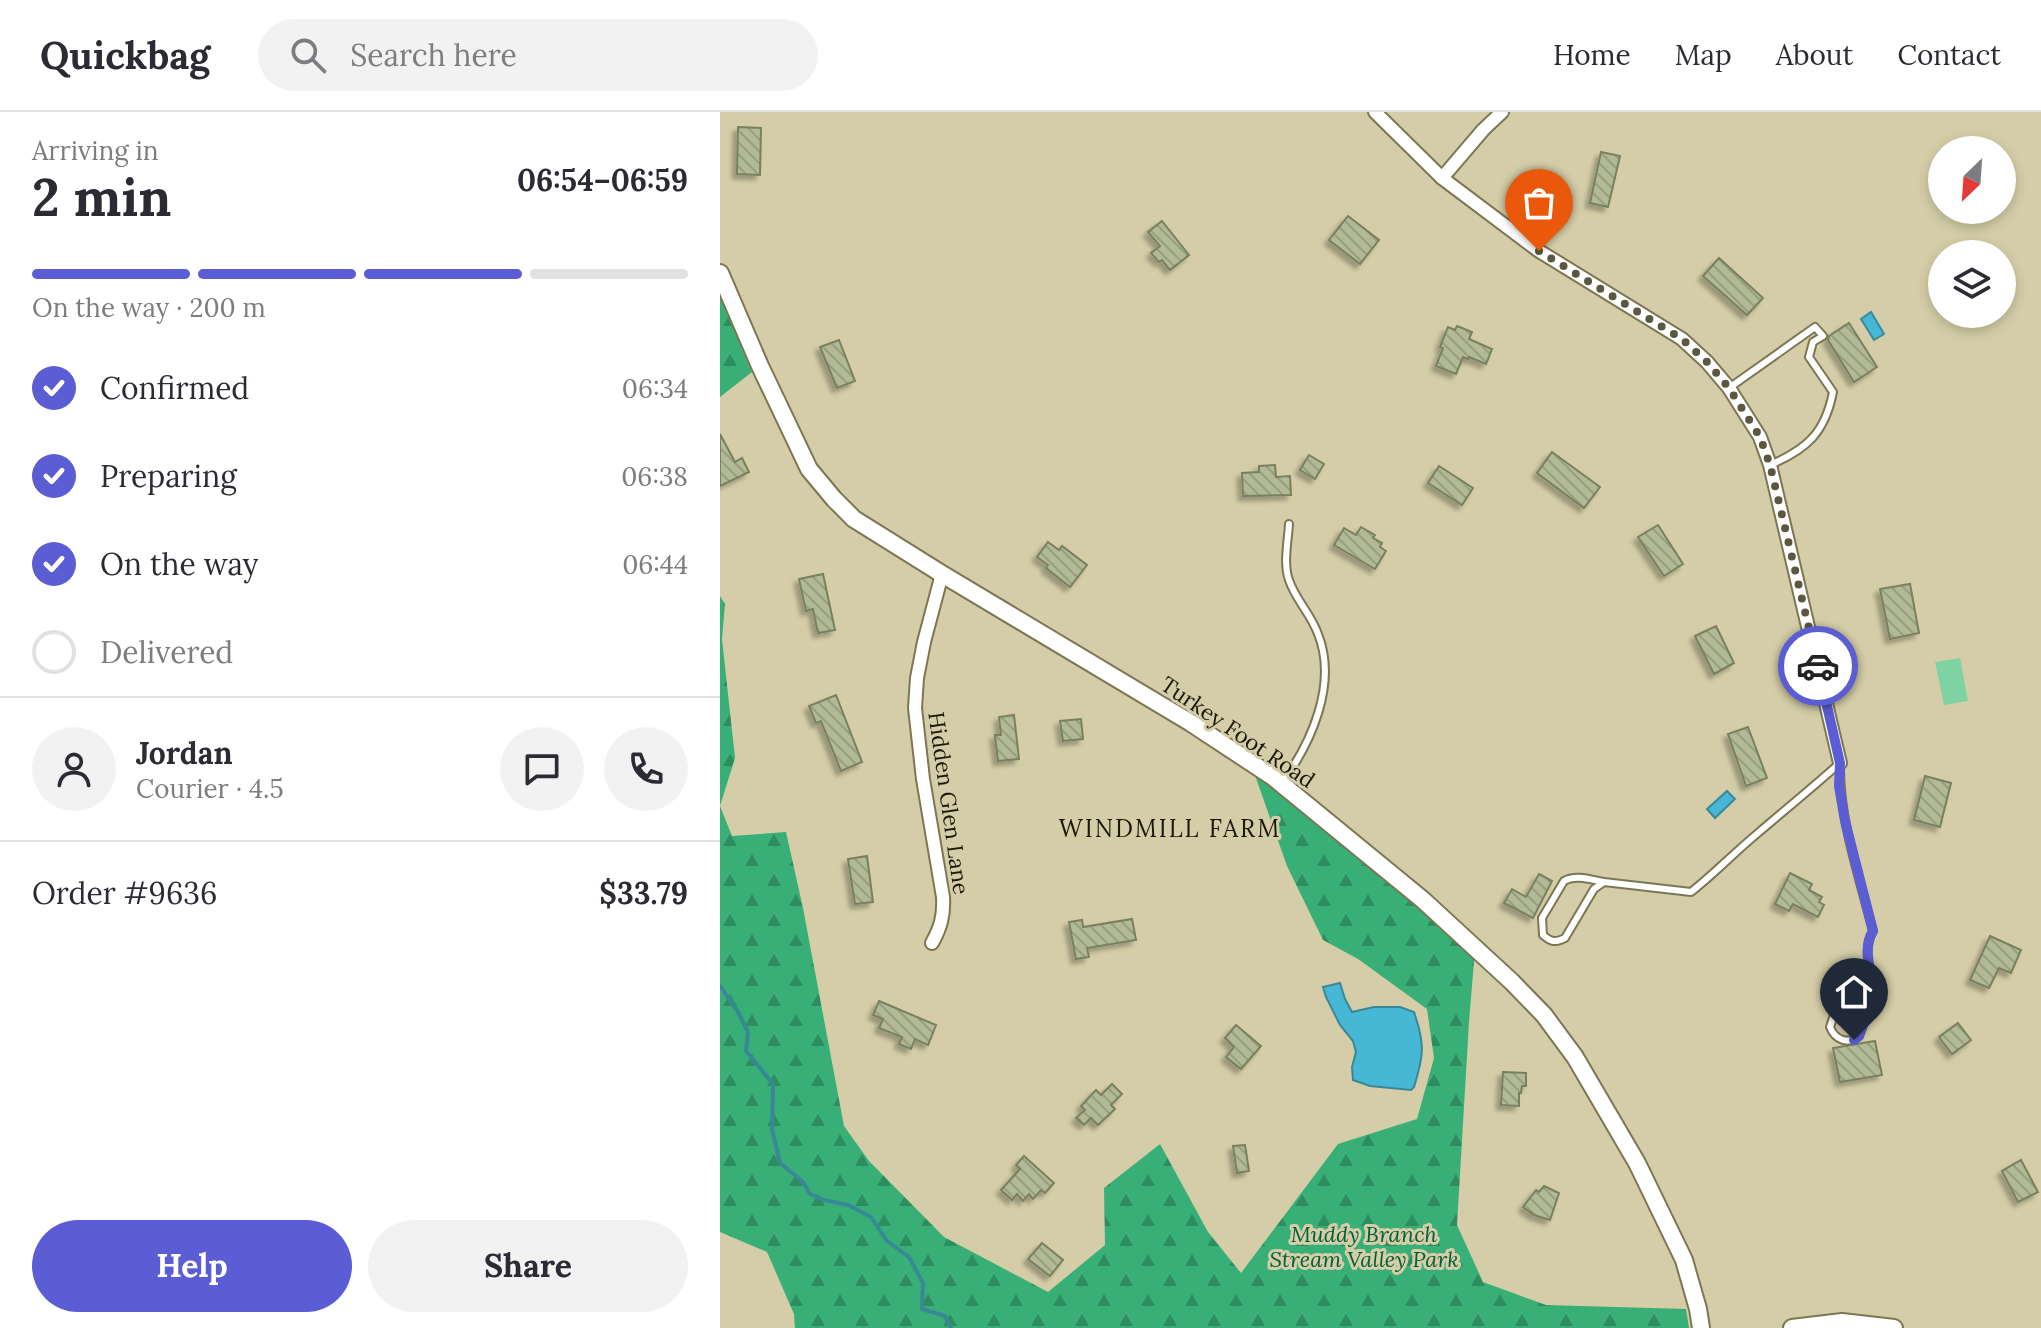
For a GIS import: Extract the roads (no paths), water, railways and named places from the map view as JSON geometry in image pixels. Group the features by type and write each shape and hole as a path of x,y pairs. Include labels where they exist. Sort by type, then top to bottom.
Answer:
{"street":[{"path":"1375,112 1442,178 1539,251 1682,339 1729,388 1760,437 1770,465 1840,763"},
{"path":"1442,178 1502,112"},
{"name":"Turkey Foot Road","path":"720,273 809,469 854,519 1191,723 1281,784 1423,900 1544,1015 1575,1057 1637,1163 1684,1260 1701,1328"},
{"name":"Hidden Glen Lane","path":"932,943 944,916 943,897 923,779 915,708 924,642 942,574"},
{"path":"1792,1328 1842,1322 1894,1328"}],"lane":[{"path":"1729,388 1815,327 1823,336 1813,342 1809,357 1833,392 1829,414 1821,428 1804,445 1770,465"},
{"path":"1281,784 1296,764 1316,720 1324,669 1319,635 1287,577 1289,524"},
{"path":"1604,882 1594,889 1565,938 1558,942 1550,941 1543,935 1542,918 1564,881 1569,878 1582,878 1691,892 1840,763"},
{"path":"1840,763 1839,786 1845,821 1873,931 1868,938 1867,950 1873,996 1859,1036 1854,1040 1841,1040 1833,1035 1830,1027 1834,1015 1873,996"}],"water":[{"path":"1871,312 1884,334 1874,340 1861,319"},
{"path":"1727,791 1735,799 1715,818 1707,809"},
{"path":"1340,983 1352,1012 1374,1007 1400,1007 1414,1012 1422,1050 1411,1090 1370,1086 1353,1080 1356,1052 1353,1041 1340,1025 1323,987"}],"waterway":[{"path":"720,986 748,1032 746,1051 773,1084 772,1129 780,1163 803,1182 810,1194 848,1205 871,1217 887,1241 909,1257 923,1283 922,1309 945,1316 951,1328"}],"district":[{"name":"WINDMILL FARM","path":"1170,828"}],"park label":[{"name":"Muddy Branch Stream Valley Park","path":"1364,1246"}]}
